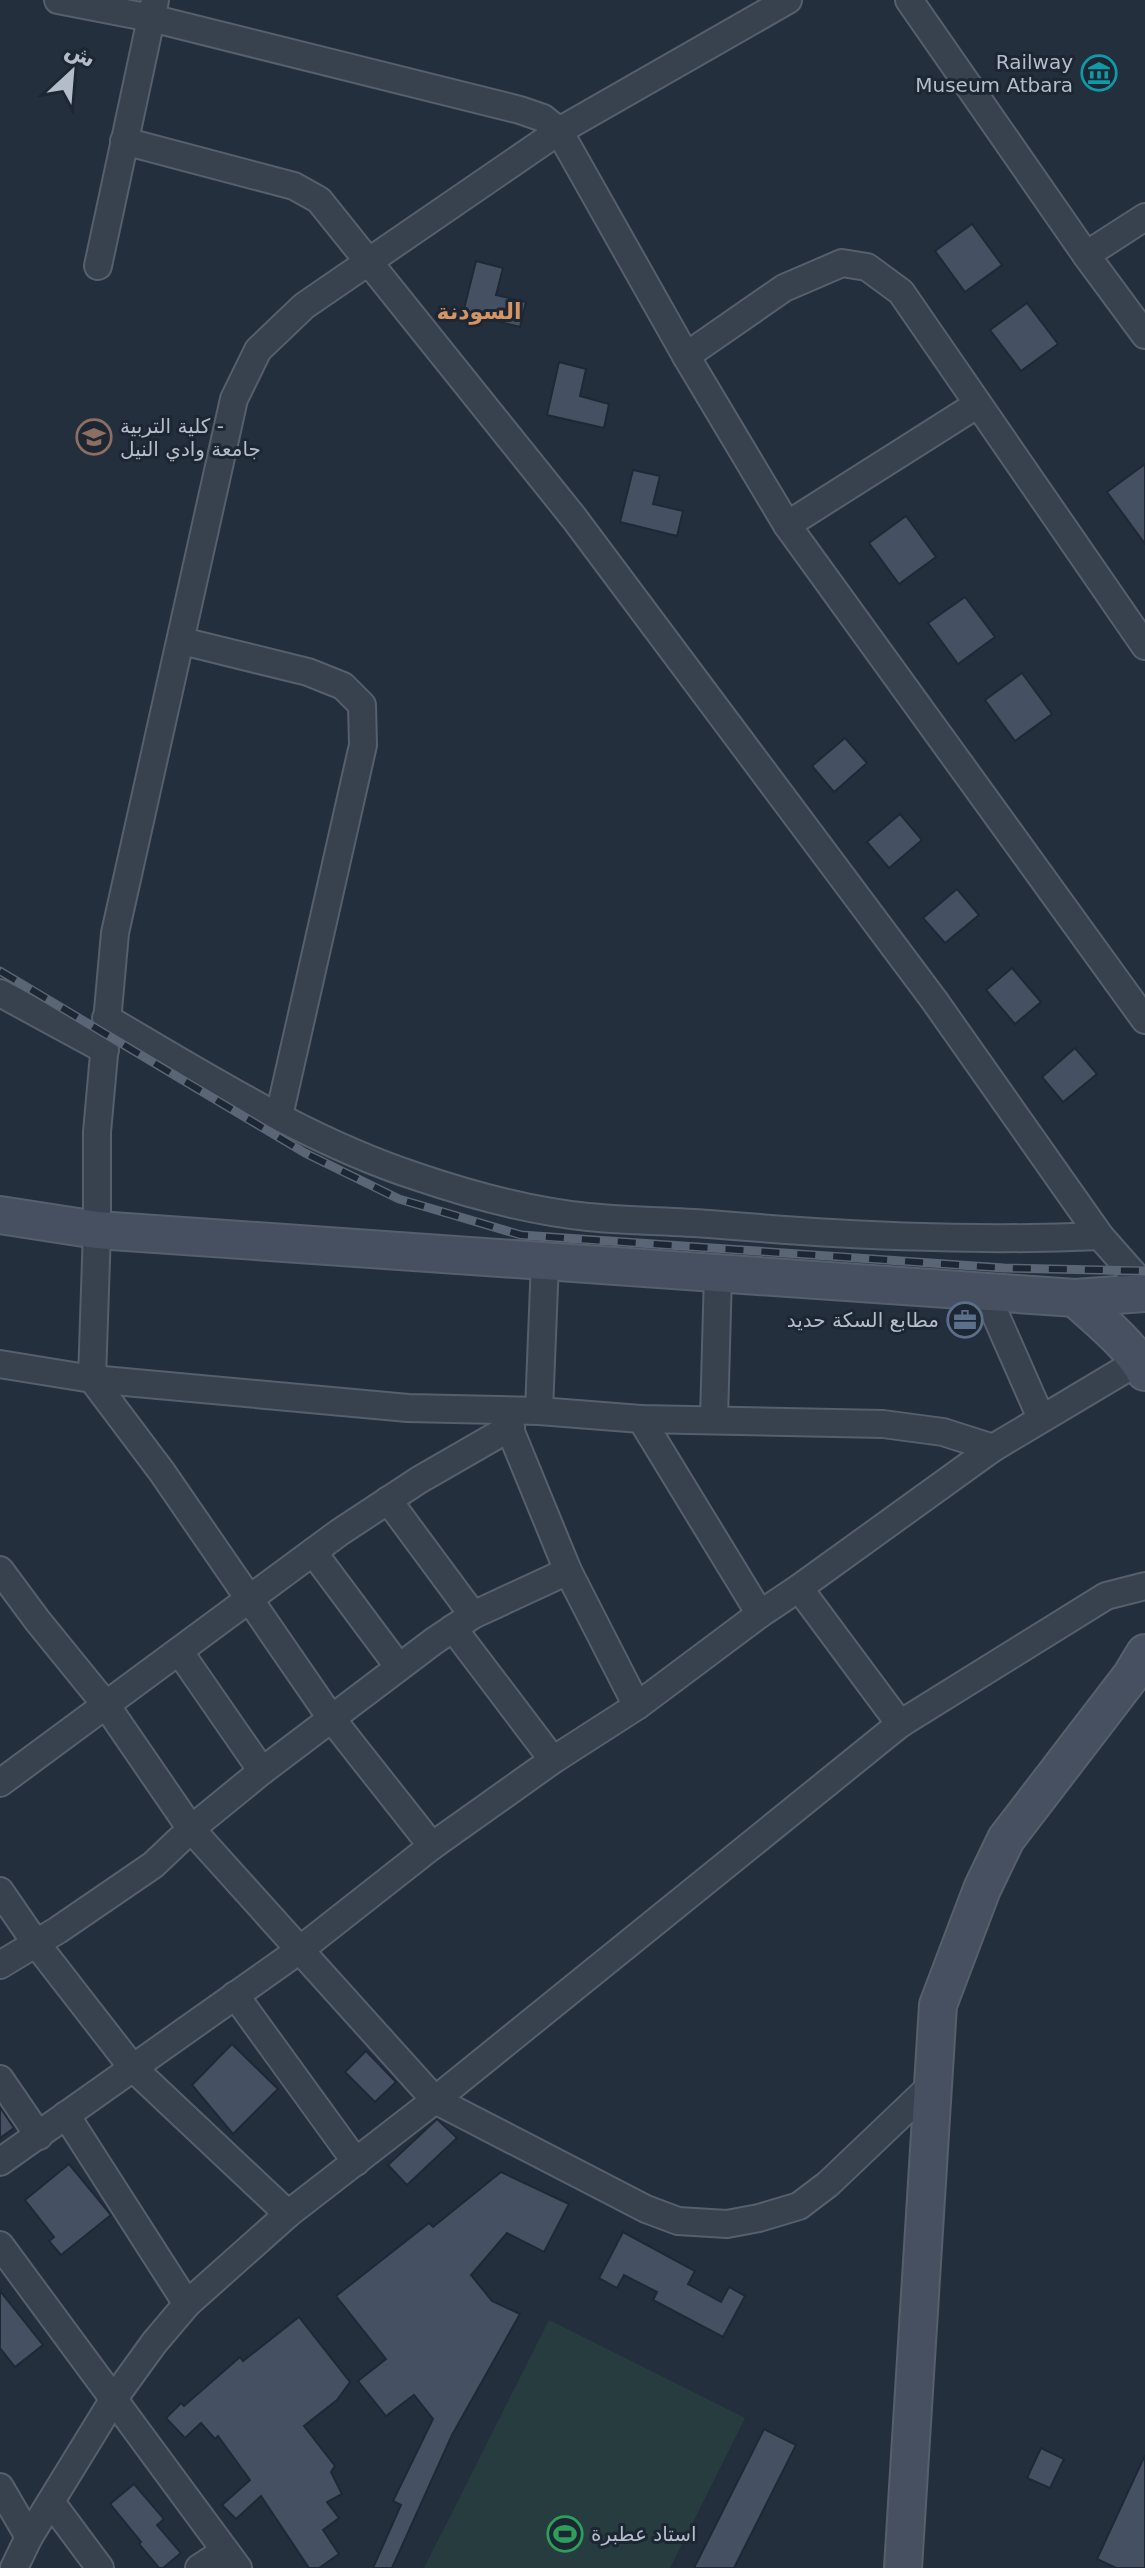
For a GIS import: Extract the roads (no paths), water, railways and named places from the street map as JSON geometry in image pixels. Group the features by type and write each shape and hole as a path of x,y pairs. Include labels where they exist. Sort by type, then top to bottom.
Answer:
{"street":[{"path":"58,0 153,9 520,110 543,118 559,131 686,356 787,525 1145,1020"},
{"path":"432,1846 331,1718 162,1472 92,1379 97,1132 115,933 234,399 258,350 304,306 559,131 788,0"},
{"path":"909,0 1145,335"},
{"path":"98,266 153,9"},
{"path":"124,141 294,186 319,200 574,518 934,1000 1100,1236 1138,1296"},
{"path":"1086,255 1145,217"},
{"path":"686,356 784,288 842,263 867,267 901,292 1145,646"},
{"path":"787,525 978,404"},
{"path":"182,641 308,672 343,686 362,705 363,745 279,1116"},
{"path":"0,993 105,1050"},
{"path":"106,1018 279,1116 343,1148 417,1177 501,1201 586,1217 947,1240 1100,1236"},
{"path":"0,1215 97,1230 1075,1298 1138,1296"},
{"path":"539,1411 545,1261"},
{"path":"714,1419 718,1273"},
{"path":"985,1291 1041,1418"},
{"path":"0,2162 301,1949 432,1846 553,1760 637,1706 993,1448 1041,1418 1142,1366 1075,1298"},
{"path":"0,1364 92,1379 507,1420"},
{"path":"0,1783 313,1552 507,1420 539,1411 641,1419 883,1424 943,1432 993,1448"},
{"path":"641,1419 760,1614"},
{"path":"507,1420 568,1571 637,1706"},
{"path":"388,1500 553,1760"},
{"path":"313,1552 398,1666"},
{"path":"0,1570 106,1705 191,1829 435,2100 646,2209 678,2221 727,2224 799,2206 828,2184 932,2085"},
{"path":"0,1965 58,1930 153,1865 191,1829 262,1771 398,1666 463,1622 568,1571"},
{"path":"14,2568 29,2537 115,2397 154,2343 187,2304 288,2214 435,2100 900,1724 1106,1596 1145,1586"},
{"path":"799,1588 900,1724"},
{"path":"179,1651 262,1771"},
{"path":"903,2568 938,2005 982,1889 1006,1839 1131,1676 1145,1653"},
{"path":"0,1891 35,1942 132,2067 288,2214"},
{"path":"235,1995 356,2162"},
{"path":"0,2079 39,2136"},
{"path":"66,2115 187,2304"},
{"path":"0,2245 115,2397 231,2560 199,2568"},
{"path":"0,2487 29,2537"},
{"path":"51,2502 100,2568"}],"railway":[{"path":"0,971 305,1153 399,1199 521,1235 1004,1268 1145,1271"}],"place":[{"name":"Railway Museum Atbara","path":"1099,73"},
{"name":"كلية التربية - جامعة وادي النيل","path":"94,437"},
{"name":"مطابع السكة حديد","path":"965,1320"},
{"name":"استاد عطبرة","path":"565,2534"}],"district":[{"name":"السودنة","path":"479,311"}]}
